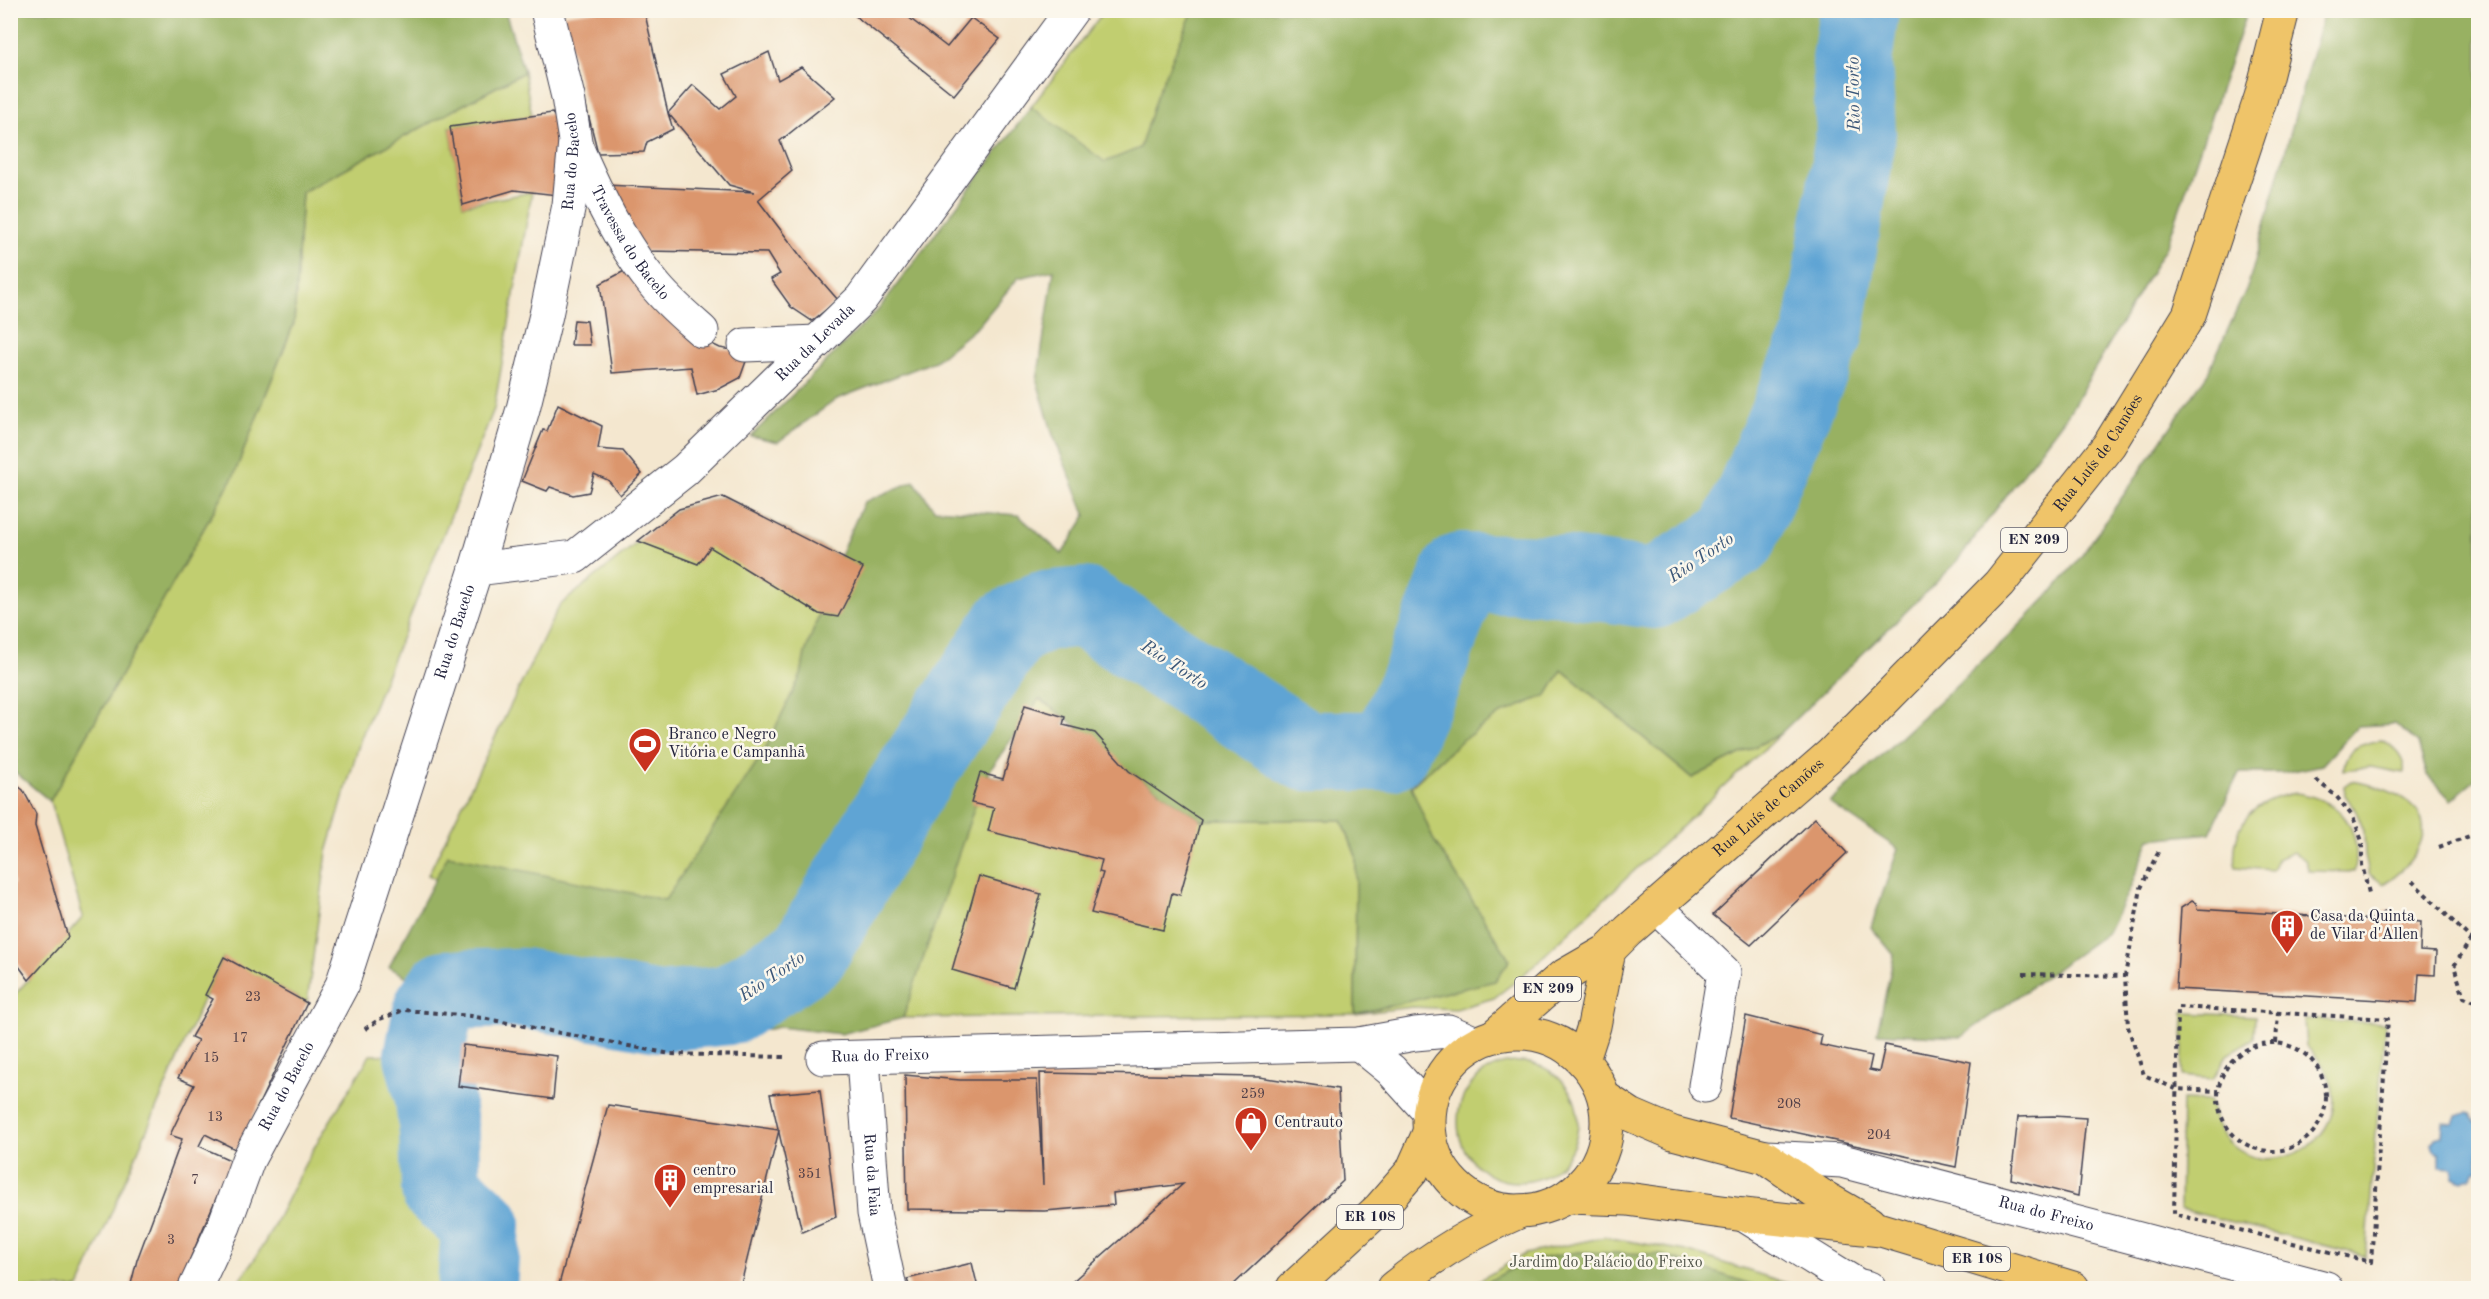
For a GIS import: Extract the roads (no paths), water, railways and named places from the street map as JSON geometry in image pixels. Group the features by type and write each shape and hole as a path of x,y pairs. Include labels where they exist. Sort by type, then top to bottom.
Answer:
{"main road":[{"name":"Rua Luís de Camões","path":"1485,1040 1562,977 1609,950 1830,755 1999,584 2109,446 2189,315 2261,97 2283,10"},
{"name":"EN 209","path":"1583,1060 1594,1026 1609,950"},
{"name":"ER 108","path":"1293,1288 1385,1202 1412,1171 1429,1123 1434,1092 1444,1072 1458,1056 1485,1040 1518,1032 1542,1035 1564,1045 1583,1060 1596,1077 1605,1098 1608,1123 1603,1152 1589,1177 1568,1197 1545,1207 1521,1211 1481,1228 1416,1270 1393,1288"},
{"name":"Rua do Freixo","path":"1605,1098 1631,1115 1673,1133 1764,1157 1822,1196 1881,1230"},
{"name":"ER 108","path":"1429,1123 1437,1159 1451,1181 1472,1199 1497,1209 1521,1211"},
{"name":"ER 108","path":"1568,1197 1627,1199 1881,1230 2073,1288"}],"street":[{"name":"Rua do Bacelo","path":"195,1288 224,1226 248,1160 342,985 476,569 523,409 569,205 574,141 568,97 547,10"},
{"name":"Rua da Levada","path":"476,569 575,557 684,470 861,299 1072,10"},
{"name":"Travessa do Bacelo","path":"574,141 606,211 629,248 653,283 702,331"},
{"path":"745,345 817,342"},
{"path":"1656,907 1724,972 1705,1086"},
{"name":"Rua do Freixo","path":"823,1058 863,1059 1359,1044 1415,1034 1448,1031 1485,1040"},
{"path":"1359,1044 1391,1070 1429,1123"},
{"name":"Rua da Faia","path":"863,1059 874,1213 890,1288"},
{"name":"Rua do Freixo","path":"1764,1157 1842,1161 2326,1288"},
{"path":"1744,1215 1857,1285 1869,1288"}],"water":[{"path":"2470,1114 2478,1125 2478,1170 2475,1170 2471,1178 2462,1181 2454,1177 2452,1168 2440,1167 2440,1154 2434,1151 2432,1144 2435,1138 2442,1136 2443,1122 2454,1123 2457,1116"}],"waterway":[{"name":"Rio Torto","path":"477,1288 481,1225 441,1189 439,1133 434,1094 424,1056 434,1007 446,990 522,988 659,1012 730,1005 808,954 903,793 1010,628 1043,611 1084,607 1306,751 1389,751 1421,680 1461,573 1555,575 1654,589 1737,538 1823,335 1856,133 1852,61 1859,10"}],"place":[{"name":"Branco e Negro Vitória e Campanhã","path":"645,773"},
{"name":"Casa da Quinta de Vilar d'Allen","path":"2287,955"},
{"name":"Centrauto","path":"1251,1152"},
{"name":"centro empresarial","path":"670,1209"}],"park label":[{"name":"Jardim do Palácio do Freixo","path":"1606,1263"}]}
